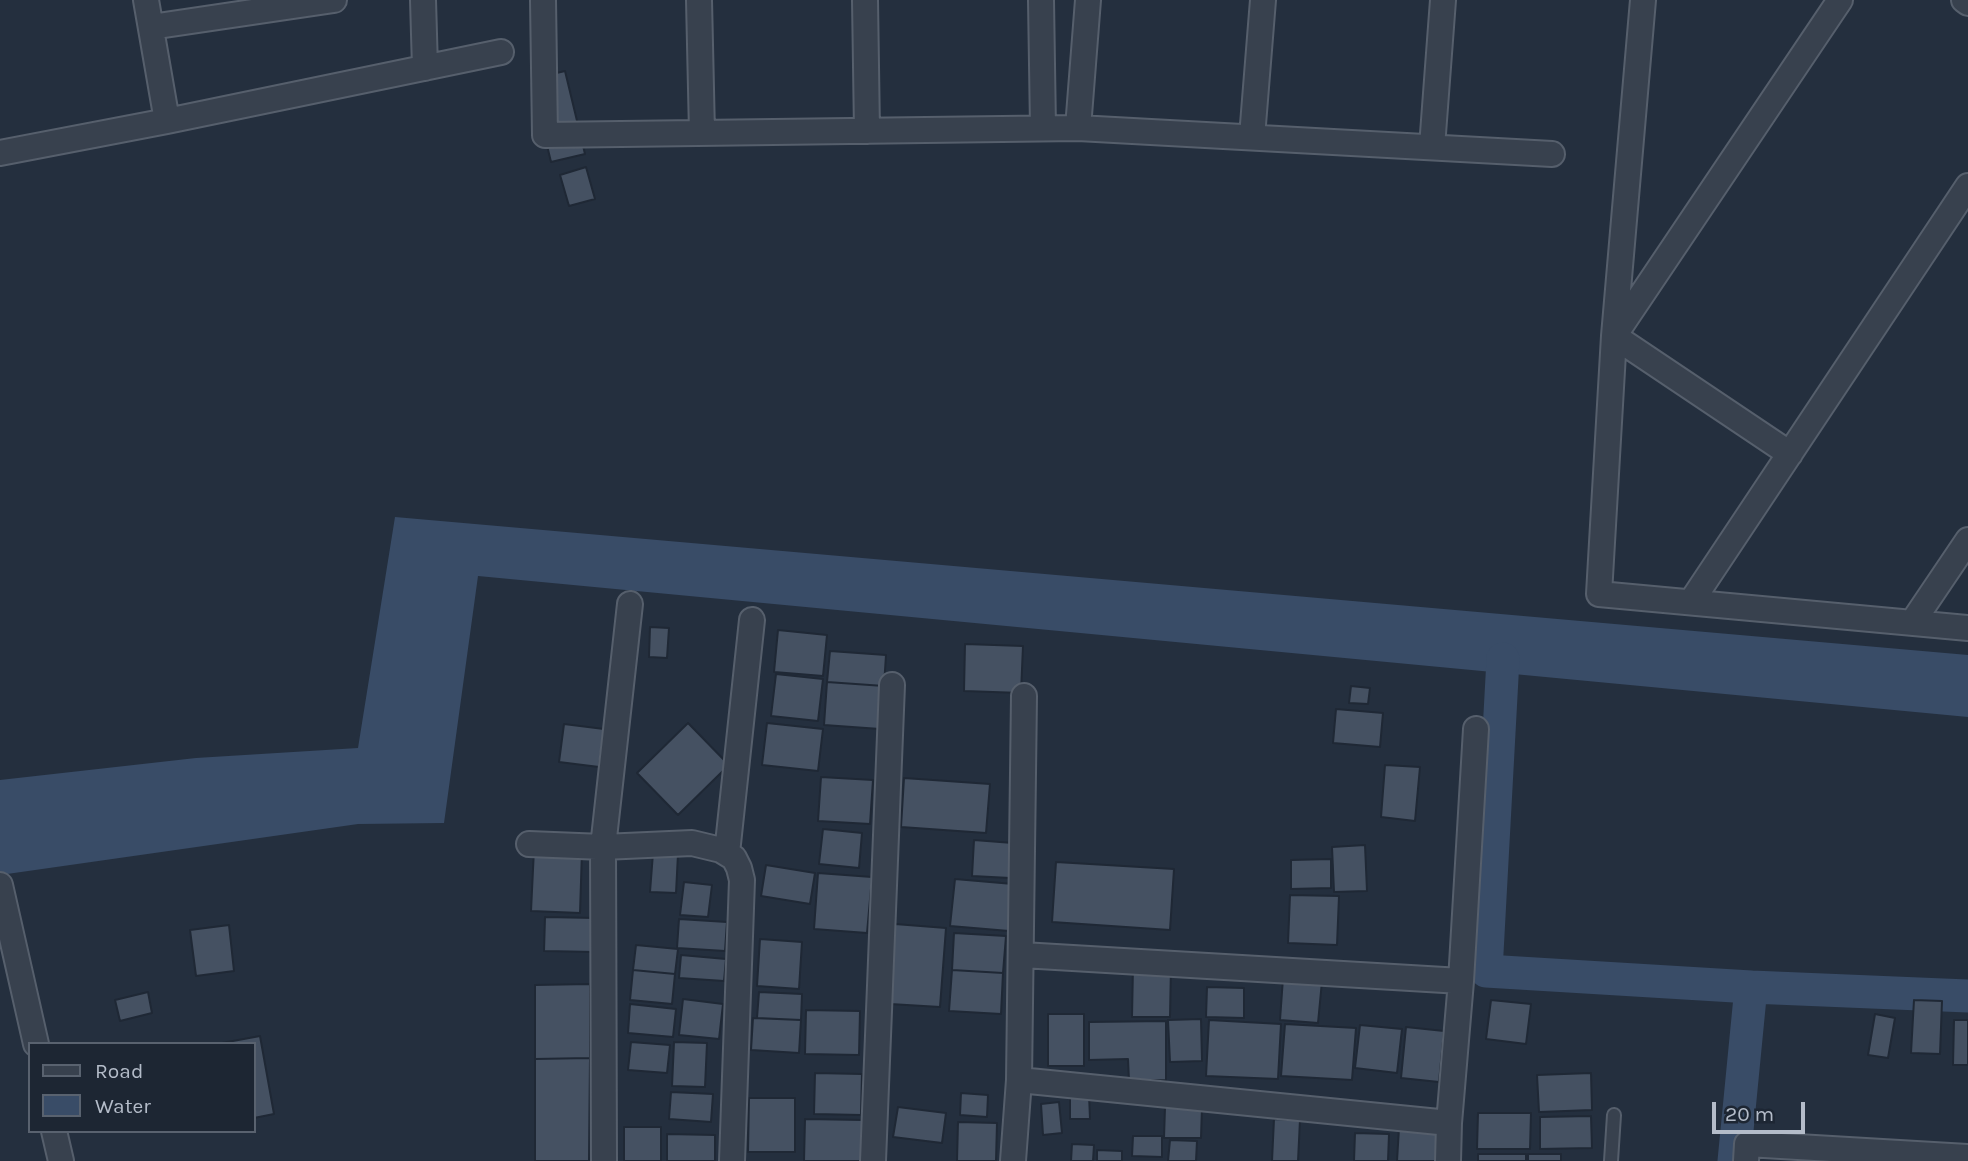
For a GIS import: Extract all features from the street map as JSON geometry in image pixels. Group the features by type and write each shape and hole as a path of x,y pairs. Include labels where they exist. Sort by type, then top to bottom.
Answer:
{"street":[{"path":"146,0 167,121"},
{"path":"151,27 334,0"},
{"path":"423,0 425,68"},
{"path":"543,0 545,135 1078,128 1552,154"},
{"path":"699,0 702,133"},
{"path":"865,0 867,131"},
{"path":"1041,0 1043,128"},
{"path":"1078,128 1088,0"},
{"path":"1252,137 1263,0"},
{"path":"1432,147 1443,0"},
{"path":"1643,0 1614,336 1599,594 1968,628"},
{"path":"1614,336 1840,0"},
{"path":"0,153 501,52"},
{"path":"1691,602 1968,186"},
{"path":"1614,336 1790,454"},
{"path":"1912,623 1968,540"},
{"path":"604,1161 603,847 630,604"},
{"path":"727,853 751,620"},
{"path":"873,1161 892,685"},
{"path":"1013,1161 1020,1080 1024,696"},
{"path":"1448,1161 1476,729"},
{"path":"529,844 603,847 692,843 721,850 734,858 742,880 732,1161"},
{"path":"0,884 36,1042"},
{"path":"1022,955 1461,981"},
{"path":"1020,1080 1449,1123"},
{"path":"54,1133 61,1161"},
{"path":"1746,1161 1748,1144 1968,1157"}],"lane":[{"path":"1611,1161 1614,1115"}],"water":[{"path":"395,517 1968,655 1968,717 478,576 444,823 358,824 0,875 0,780 196,758 358,748"}],"building":[{"path":"565,71 585,154 551,162 531,79"},
{"path":"586,167 595,199 569,206 560,175"},
{"path":"650,627 669,628 667,658 649,657"},
{"path":"778,630 827,635 823,676 774,672"},
{"path":"965,644 1023,646 1021,693 964,691"},
{"path":"830,651 886,655 884,686 827,682"},
{"path":"776,674 823,679 818,721 771,716"},
{"path":"827,682 884,686 880,729 824,725"},
{"path":"1351,686 1370,688 1368,704 1349,703"},
{"path":"1336,709 1383,713 1380,747 1333,743"},
{"path":"688,723 729,765 678,815 637,773"},
{"path":"767,723 823,729 818,771 762,765"},
{"path":"564,724 604,729 599,767 559,762"},
{"path":"1385,765 1420,767 1415,821 1381,817"},
{"path":"821,777 873,780 870,824 818,821"},
{"path":"904,778 990,784 986,833 901,827"},
{"path":"823,829 862,833 859,868 819,864"},
{"path":"974,840 1013,843 1010,878 972,876"},
{"path":"1365,845 1367,891 1334,892 1332,847"},
{"path":"534,849 582,851 580,913 531,911"},
{"path":"653,853 678,854 676,893 650,892"},
{"path":"1331,859 1331,888 1291,889 1291,860"},
{"path":"1056,862 1174,869 1170,930 1052,922"},
{"path":"766,865 815,873 810,904 761,896"},
{"path":"818,873 872,877 867,933 814,929"},
{"path":"955,879 1013,884 1009,931 950,926"},
{"path":"684,882 712,885 708,917 680,915"},
{"path":"1290,895 1339,896 1337,945 1288,943"},
{"path":"545,917 596,918 595,952 544,951"},
{"path":"679,919 727,922 725,951 677,948"},
{"path":"895,924 946,928 940,1007 890,1004"},
{"path":"229,925 234,971 196,976 190,930"},
{"path":"954,933 1006,936 1003,973 952,970"},
{"path":"760,939 802,942 799,989 757,986"},
{"path":"636,945 678,949 675,974 633,970"},
{"path":"681,955 726,959 724,981 679,978"},
{"path":"1133,966 1171,966 1170,1017 1132,1017"},
{"path":"633,970 675,974 672,1004 630,1000"},
{"path":"952,970 1003,973 1001,1014 949,1011"},
{"path":"1283,978 1322,981 1318,1023 1280,1020"},
{"path":"590,984 590,1058 535,1059 535,985"},
{"path":"1207,987 1244,988 1244,1018 1206,1017"},
{"path":"148,992 152,1013 120,1021 115,1000"},
{"path":"759,992 802,994 801,1020 757,1018"},
{"path":"683,999 723,1004 719,1039 679,1035"},
{"path":"1491,1000 1531,1004 1526,1044 1486,1039"},
{"path":"1914,1000 1942,1001 1940,1054 1911,1053"},
{"path":"630,1004 676,1009 673,1037 628,1033"},
{"path":"806,1010 860,1011 859,1055 805,1054"},
{"path":"1048,1014 1084,1014 1084,1066 1048,1066"},
{"path":"1875,1014 1895,1018 1888,1058 1868,1055"},
{"path":"753,1018 801,1020 799,1053 751,1050"},
{"path":"1201,1019 1202,1061 1170,1062 1168,1020"},
{"path":"1209,1020 1281,1024 1278,1079 1206,1076"},
{"path":"1954,1020 1968,1020 1968,1065 1953,1065"},
{"path":"1166,1021 1166,1080 1129,1081 1128,1059 1089,1060 1089,1022"},
{"path":"1285,1024 1356,1028 1352,1080 1281,1076"},
{"path":"1360,1025 1402,1029 1397,1073 1355,1068"},
{"path":"1406,1027 1444,1031 1439,1082 1401,1078"},
{"path":"260,1036 274,1114 256,1118 256,1042 227,1042"},
{"path":"631,1042 670,1045 667,1073 628,1070"},
{"path":"674,1042 707,1043 705,1087 672,1086"},
{"path":"590,1058 589,1161 535,1161 535,1059"},
{"path":"815,1073 862,1074 861,1115 814,1114"},
{"path":"1591,1073 1592,1110 1539,1112 1537,1075"},
{"path":"671,1092 713,1094 711,1122 669,1119"},
{"path":"961,1093 988,1095 987,1117 960,1115"},
{"path":"1089,1094 1090,1119 1070,1119 1070,1095"},
{"path":"749,1098 795,1098 795,1152 748,1152"},
{"path":"1059,1102 1062,1133 1043,1135 1041,1104"},
{"path":"898,1107 946,1113 942,1143 893,1137"},
{"path":"1165,1107 1202,1107 1201,1138 1164,1138"},
{"path":"1478,1113 1531,1113 1530,1149 1477,1149"},
{"path":"1591,1116 1592,1148 1540,1149 1540,1117"},
{"path":"805,1119 863,1120 862,1161 804,1161"},
{"path":"1274,1119 1300,1120 1298,1161 1272,1161"},
{"path":"958,1122 997,1123 996,1161 957,1161"},
{"path":"624,1127 661,1127 661,1161 624,1161"},
{"path":"1399,1128 1443,1130 1442,1161 1397,1161"},
{"path":"1355,1133 1389,1134 1388,1161 1354,1161"},
{"path":"667,1134 715,1135 715,1161 667,1161"},
{"path":"1133,1136 1162,1136 1162,1157 1132,1156"},
{"path":"1170,1140 1197,1141 1196,1161 1168,1161"},
{"path":"1072,1144 1094,1145 1093,1161 1071,1161"},
{"path":"1097,1150 1122,1151 1122,1161 1097,1161"},
{"path":"1478,1154 1526,1154 1526,1161 1478,1161"},
{"path":"1528,1154 1561,1154 1561,1161 1528,1161"}],"waterway":[{"path":"1503,659 1486,971 1751,987"},
{"path":"1734,1161 1751,987 1968,996"}]}
